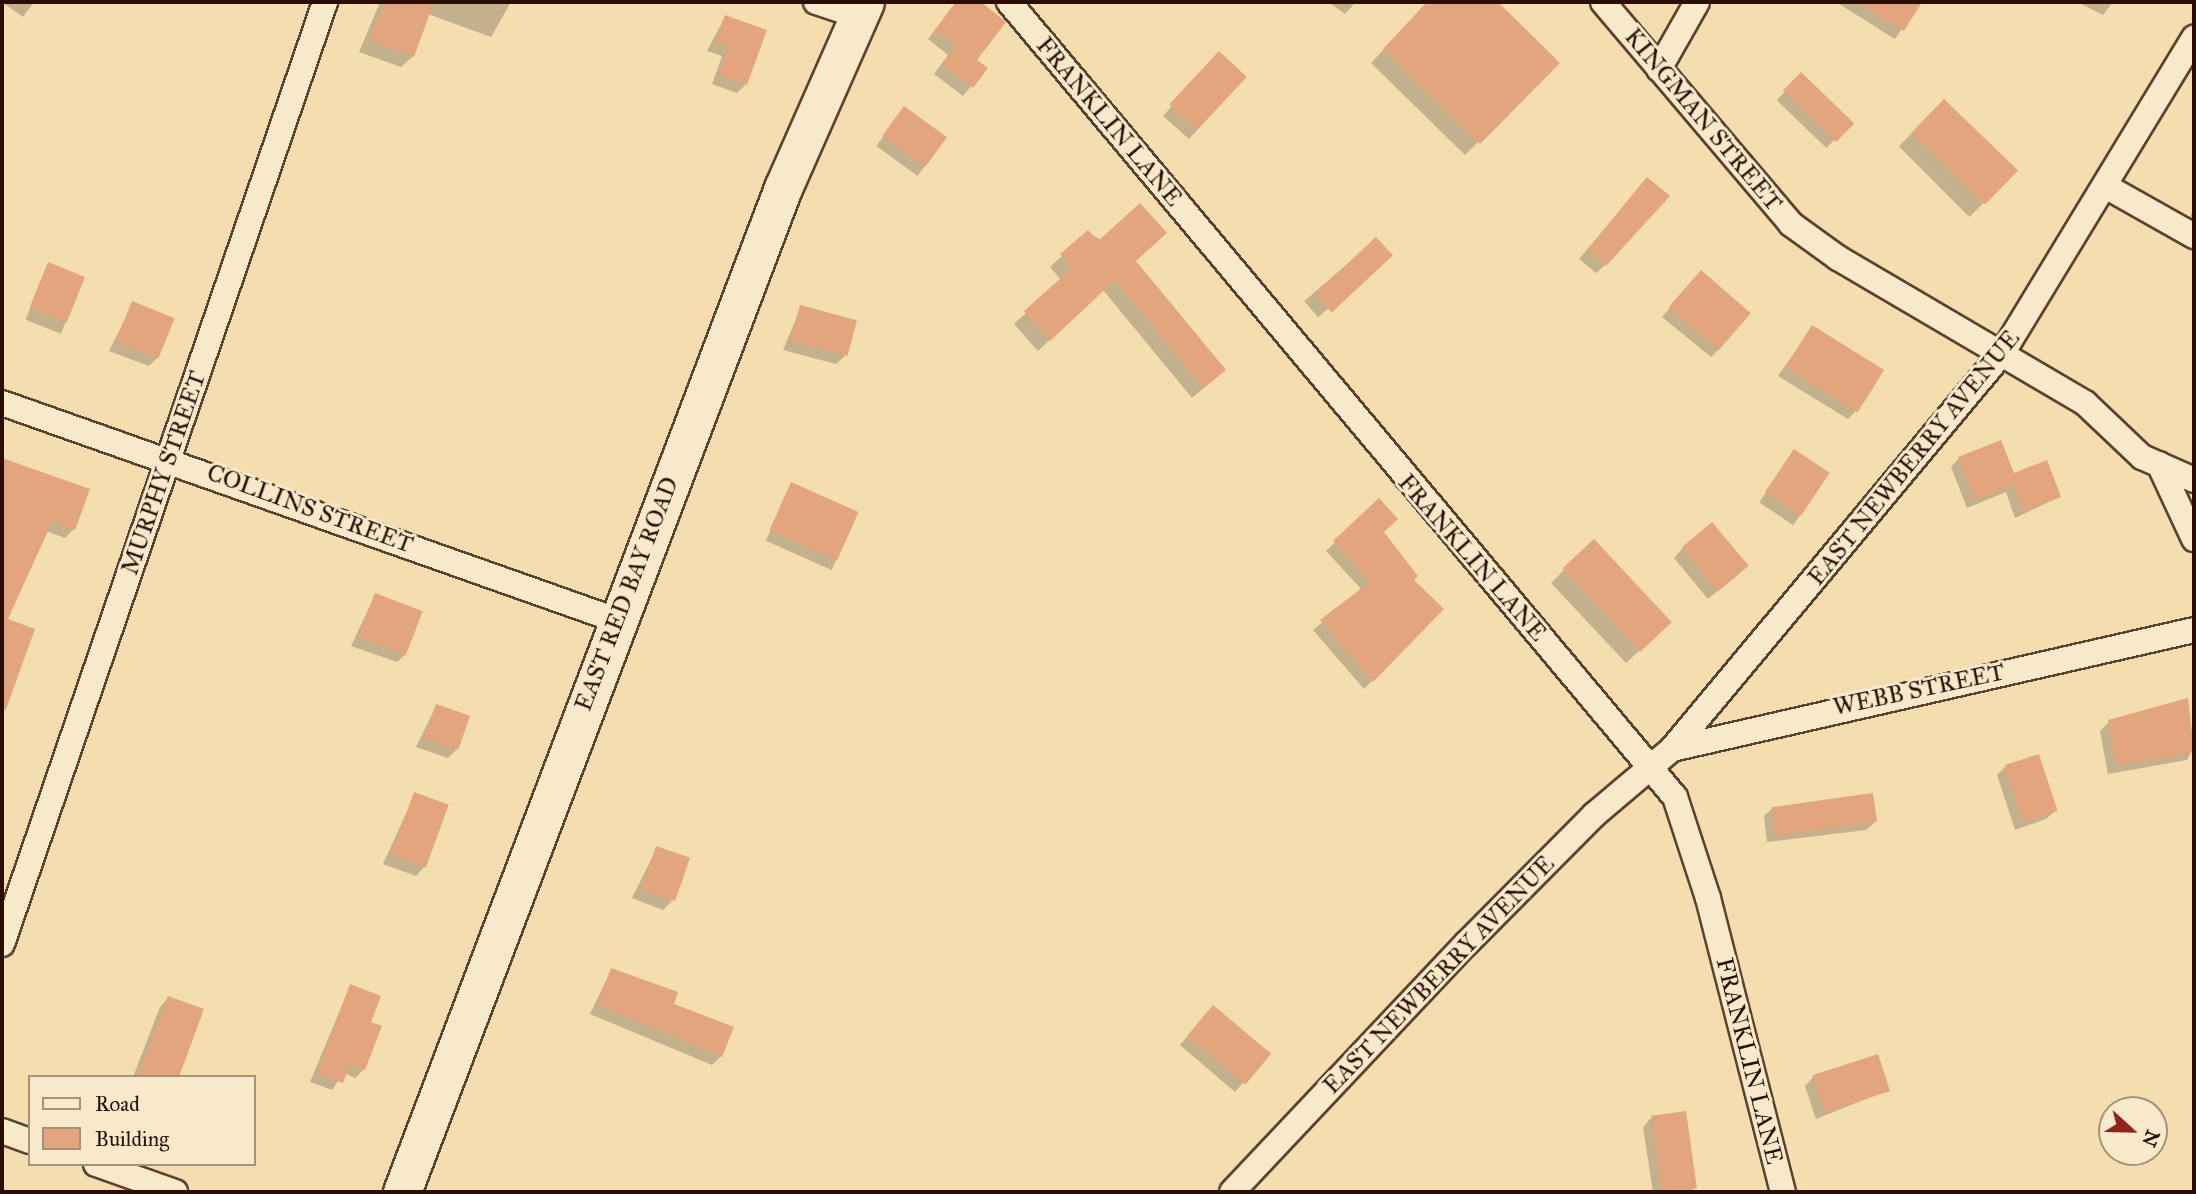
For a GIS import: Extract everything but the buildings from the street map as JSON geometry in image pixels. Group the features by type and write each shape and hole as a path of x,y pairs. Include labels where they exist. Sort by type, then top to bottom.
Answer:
{"street":[{"name":"MURPHY STREET","path":"2,944 325,2"},
{"path":"816,2 862,9"},
{"name":"FRANKLIN LANE","path":"1009,2 1390,463 1655,769 1685,818 1783,1192"},
{"name":"KINGMAN STREET","path":"1603,2 1791,224 1838,258 2003,352 2085,403 2142,457 2194,480"},
{"path":"1659,69 1697,2"},
{"name":"EAST RED BAY ROAD","path":"402,1192 616,620 783,188 862,9"},
{"name":"EAST NEWBERRY AVENUE","path":"1672,749 2003,352 2107,187 2194,38"},
{"path":"2107,187 2194,236"},
{"name":"COLLINS STREET","path":"2,404 169,459 616,620"},
{"path":"2159,464 2194,540"},
{"name":"WEBB STREET","path":"1672,749 2194,631"},
{"path":"1655,769 1672,749"},
{"name":"EAST NEWBERRY AVENUE","path":"1232,1192 1467,943 1594,815 1655,769"},
{"path":"2,1131 28,1140"},
{"path":"102,1166 175,1192"}]}
